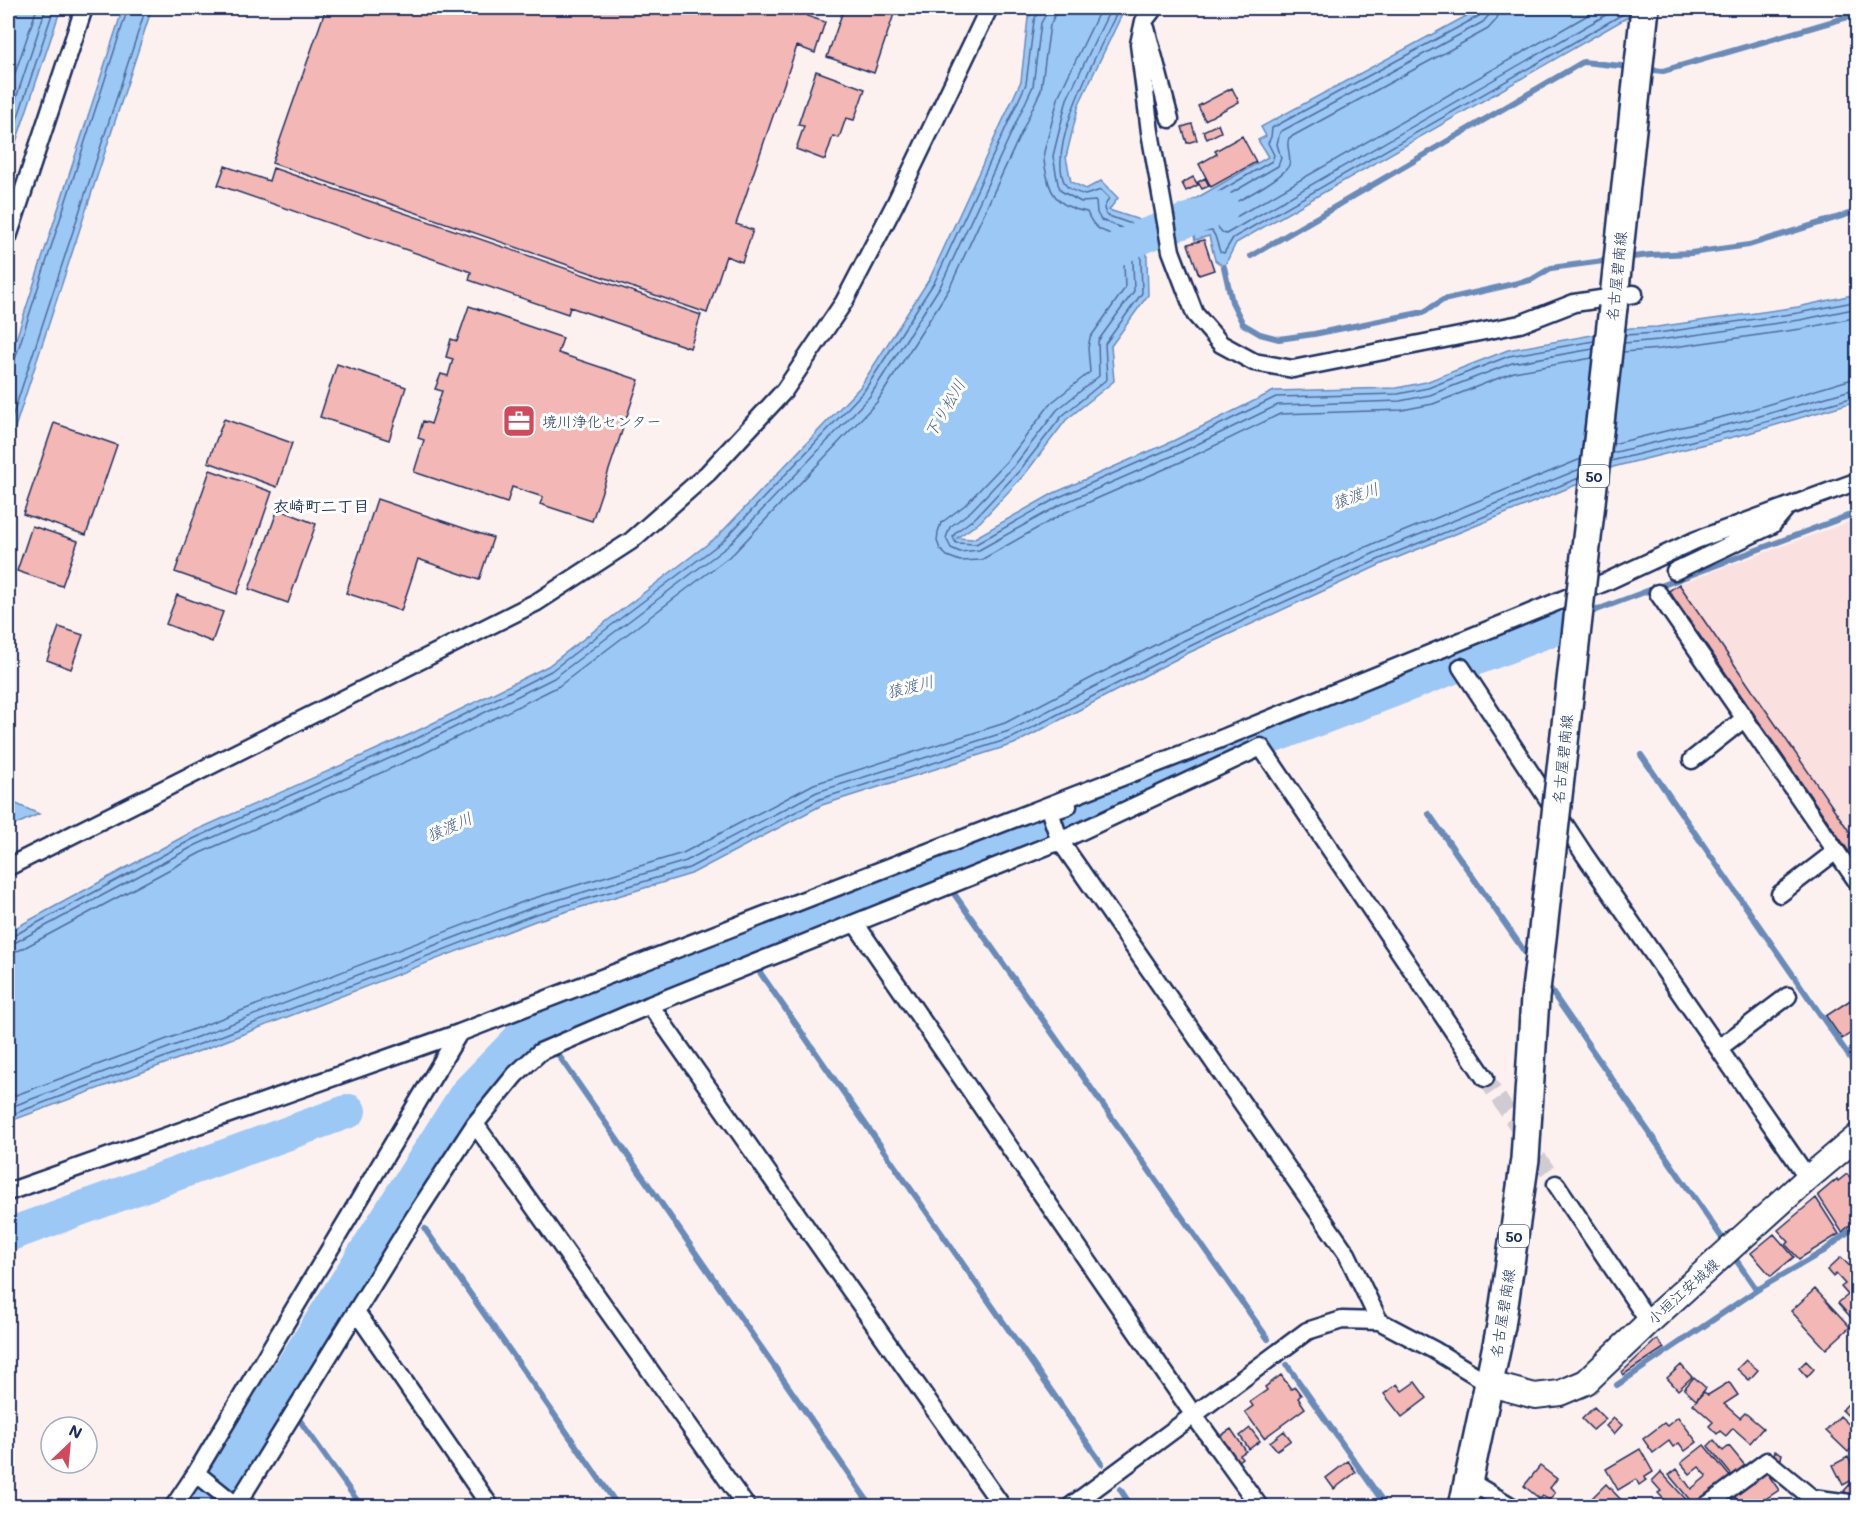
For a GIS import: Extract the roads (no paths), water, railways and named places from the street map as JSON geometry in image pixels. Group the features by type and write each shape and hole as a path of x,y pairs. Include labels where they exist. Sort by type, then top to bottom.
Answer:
{"main road":[{"name":"名古屋碧南線","path":"1463,1499 1502,1326 1525,1159 1536,989 1619,283 1645,8"},
{"name":"小垣江安城線","path":"1490,1384 1535,1396 1560,1393 1586,1382 1649,1322 1857,1136"}],"street":[{"path":"8,237 84,8"},
{"path":"8,867 537,602 630,541 708,473 784,391 844,302 895,204 989,8"},
{"path":"1149,14 1170,119"},
{"path":"1149,14 1140,44 1154,158 1171,251 1195,314 1221,344 1254,362 1293,369 1520,324 1619,283"},
{"path":"8,1192 459,1033 1218,740 1608,581 1696,540 1857,481"},
{"path":"1675,571 1772,525 1789,506"},
{"path":"1658,593 1857,883"},
{"path":"1461,667 1584,854 1808,1178"},
{"path":"1692,760 1745,718"},
{"path":"196,1473 236,1506 475,1124 515,1075 540,1052 650,1005 1060,840 1261,747 1485,1078"},
{"path":"1129,774 1117,786 1050,812 1060,840 1347,1254 1379,1321"},
{"path":"1780,894 1836,851"},
{"path":"855,923 1193,1414 1259,1506"},
{"path":"1719,1048 1788,996"},
{"path":"650,1005 1002,1506"},
{"path":"174,1506 196,1473 459,1033"},
{"path":"475,1124 746,1506"},
{"path":"1556,1184 1649,1322"},
{"path":"357,1313 490,1506"},
{"path":"1071,1506 1307,1331 1342,1320 1379,1321 1434,1350 1490,1384"},
{"path":"1706,1506 1767,1461 1812,1498 1850,1503 1855,1506"},
{"path":"1463,1499 1511,1506"}],"water":[{"path":"8,8 61,8 8,166"},
{"path":"123,8 152,8 8,449 8,364"},
{"path":"1034,8 1125,8 1079,104 1066,157 1071,182 1086,189 1101,181 1118,198 1109,210 1146,222 1148,295 1111,346 1114,381 1066,420 1025,474 980,522 957,538 973,539 1054,493 1173,441 1274,391 1397,388 1426,382 1508,350 1631,328 1657,327 1798,307 1857,294 1857,401 1749,433 1613,467 1588,480 1384,563 1186,654 1014,744 822,805 691,874 535,921 202,1050 8,1122 8,932 190,833 411,734 548,666 718,536 860,387 930,278 1021,81 1028,18"},
{"path":"1481,8 1651,8 1628,17 1236,243 1224,267 1215,260 1209,236 1195,240 1193,232 1180,236 1178,214 1189,212 1188,203 1268,157 1258,140 1266,136 1261,127"},
{"path":"8,802 12,802 39,814 8,828"}],"waterway":[{"path":"1644,69 1663,71 1858,14"},
{"path":"1251,256 1583,62 1631,67"},
{"path":"1104,255 1146,235 1222,208"},
{"path":"1624,258 1691,253 1749,245 1858,211"},
{"path":"1224,267 1232,302 1243,324 1260,334 1279,339 1424,312 1443,300 1531,280 1551,268 1611,260"},
{"path":"1586,614 1858,512"},
{"path":"1555,628 1571,621"},
{"path":"204,1506 466,1094 525,1033 1261,741 1555,628"},
{"path":"1641,755 1858,1069"},
{"path":"1429,814 1531,961"},
{"path":"938,871 1268,1339"},
{"path":"743,948 1102,1464"},
{"path":"1547,985 1727,1245"},
{"path":"539,1027 871,1506"},
{"path":"8,1235 349,1111"},
{"path":"401,1196 406,1202"},
{"path":"1617,1385 1757,1290 1824,1251 1858,1224"},
{"path":"425,1229 618,1506"},
{"path":"1732,1254 1757,1290"},
{"path":"1287,1365 1386,1506"},
{"path":"278,1390 361,1506"},
{"path":"1120,1489 1131,1506"},
{"path":"1421,1506 1425,1504"}],"tunnel":[{"path":"1485,1078 1556,1184"}],"place":[{"name":"境川浄化センター","path":"519,421"}],"district":[{"name":"衣崎町二丁目","path":"321,505"}],"water label":[{"name":"下り松川","path":"944,408"},
{"name":"猿渡川","path":"1355,495"},
{"name":"猿渡川","path":"910,686"},
{"name":"猿渡川","path":"449,826"}]}
